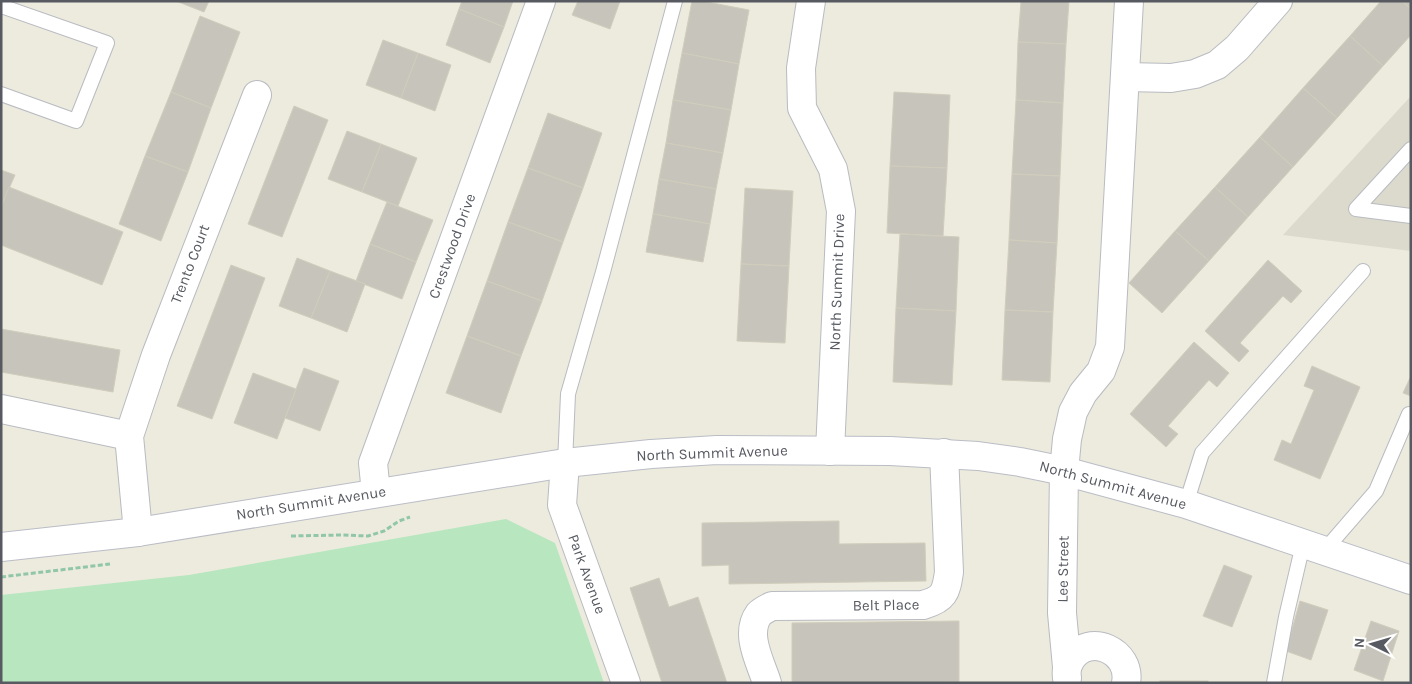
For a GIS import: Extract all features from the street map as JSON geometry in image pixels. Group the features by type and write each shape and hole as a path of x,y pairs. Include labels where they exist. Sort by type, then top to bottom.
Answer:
{"street":[{"name":"Crestwood Drive","path":"376,493 372,463 541,1"},
{"name":"North Summit Drive","path":"811,1 801,68 802,108 833,169 841,211 830,451"},
{"path":"1064,471 1067,439 1073,412 1083,393 1101,371 1110,347 1129,1"},
{"path":"1125,77 1171,78 1195,74 1217,65 1237,48 1278,1"},
{"name":"Trento Court","path":"138,532 129,436 156,355 257,94"},
{"path":"1,409 129,436"},
{"name":"North Summit Avenue","path":"1,547 138,532 565,463 651,454 717,450 944,453 1020,462 1064,471 1186,504 1411,580"},
{"name":"Belt Place","path":"767,683 754,643 753,626 760,613 772,606 923,605 936,601 946,589 949,572 944,453"},
{"name":"Park Avenue","path":"565,463 562,505 626,683"},
{"name":"Lee Street","path":"1064,471 1062,613 1068,675"},
{"name":"Lee Street","path":"1068,675 1074,655 1082,649 1093,646 1102,647 1118,655 1126,668 1126,683"}],"lane":[{"path":"565,463 568,394 603,272 675,1"},
{"path":"1,6 107,43 76,121 1,94"},
{"path":"1411,149 1356,209 1411,216"},
{"path":"1186,504 1202,453 1363,271"},
{"path":"1274,683 1286,617 1314,547 1376,491 1409,414"}],"shaded area":[{"path":"1411,96 1411,251 1283,235"}],"green space":[{"path":"506,519 555,543 604,683 1,683 1,595 189,575"}],"building":[{"path":"176,1 209,1 204,12"},
{"path":"462,1 513,1 504,27 459,9"},
{"path":"578,1 620,1 610,29 572,15"},
{"path":"692,1 702,1 749,10 739,64 682,53"},
{"path":"1021,1 1069,1 1066,44 1018,42"},
{"path":"1381,1 1402,1 1411,9 1411,35 1383,66 1350,36"},
{"path":"1402,1 1411,1 1411,9"},
{"path":"459,9 504,27 490,63 446,45"},
{"path":"200,16 240,32 211,108 171,92"},
{"path":"1350,36 1383,66 1337,118 1303,88"},
{"path":"383,40 418,53 401,98 366,85"},
{"path":"1018,42 1066,44 1063,103 1016,100"},
{"path":"418,53 451,65 435,111 401,98"},
{"path":"682,53 739,64 731,110 673,100"},
{"path":"1303,88 1337,118 1293,167 1260,137"},
{"path":"171,92 211,108 188,172 145,156"},
{"path":"894,92 950,95 947,168 890,166"},
{"path":"673,100 731,110 723,153 666,143"},
{"path":"1016,100 1063,103 1060,176 1012,174"},
{"path":"294,106 328,120 282,237 248,224"},
{"path":"548,113 602,133 583,188 528,168"},
{"path":"347,131 381,144 362,192 328,179"},
{"path":"1260,137 1293,167 1248,217 1215,187"},
{"path":"666,143 723,153 716,189 659,179"},
{"path":"381,144 417,158 398,206 362,192"},
{"path":"145,156 188,172 161,241 119,224"},
{"path":"890,166 947,168 943,236 887,233"},
{"path":"528,168 583,188 563,242 508,222"},
{"path":"1,170 15,175 1,207"},
{"path":"1012,174 1060,176 1057,243 1009,240"},
{"path":"659,179 716,189 710,224 653,214"},
{"path":"9,187 123,232 102,285 1,245 1,207"},
{"path":"1215,187 1248,217 1209,261 1175,231"},
{"path":"745,188 793,191 789,266 741,264"},
{"path":"387,202 433,220 416,262 370,244"},
{"path":"653,214 710,224 703,262 646,252"},
{"path":"508,222 563,242 542,301 487,281"},
{"path":"1175,231 1209,261 1162,313 1129,283"},
{"path":"900,234 959,237 956,311 896,308"},
{"path":"1009,240 1057,243 1053,312 1005,310"},
{"path":"370,244 416,262 402,299 356,281"},
{"path":"297,258 330,271 311,318 279,306"},
{"path":"1268,260 1302,291 1291,303 1283,296 1240,343 1249,351 1239,362 1205,331"},
{"path":"741,264 789,266 785,343 737,341"},
{"path":"231,265 265,278 212,419 177,406"},
{"path":"330,271 365,284 347,332 311,318"},
{"path":"487,281 542,301 521,356 467,336"},
{"path":"896,308 956,311 952,385 893,382"},
{"path":"1005,310 1053,312 1050,382 1002,380"},
{"path":"1,329 120,350 113,392 1,372"},
{"path":"467,336 521,356 501,413 446,393"},
{"path":"1194,342 1229,373 1217,387 1209,380 1168,426 1178,434 1166,447 1130,414"},
{"path":"1312,366 1360,387 1320,479 1274,460 1282,440 1291,444 1314,390 1304,386"},
{"path":"304,368 339,381 320,431 285,418"},
{"path":"253,373 296,389 277,439 234,423"},
{"path":"1411,378 1411,396 1403,393"},
{"path":"839,521 839,544 925,543 926,581 729,584 729,565 702,566 702,523"},
{"path":"1224,565 1252,576 1232,627 1203,616"},
{"path":"659,578 669,607 698,597 727,683 662,683 630,588"},
{"path":"1300,601 1328,610 1311,660 1286,651"},
{"path":"959,621 959,682 792,683 792,623"},
{"path":"1371,621 1399,631 1383,681 1354,670"},
{"path":"1160,681 1208,681 1208,683 1160,683"}]}
